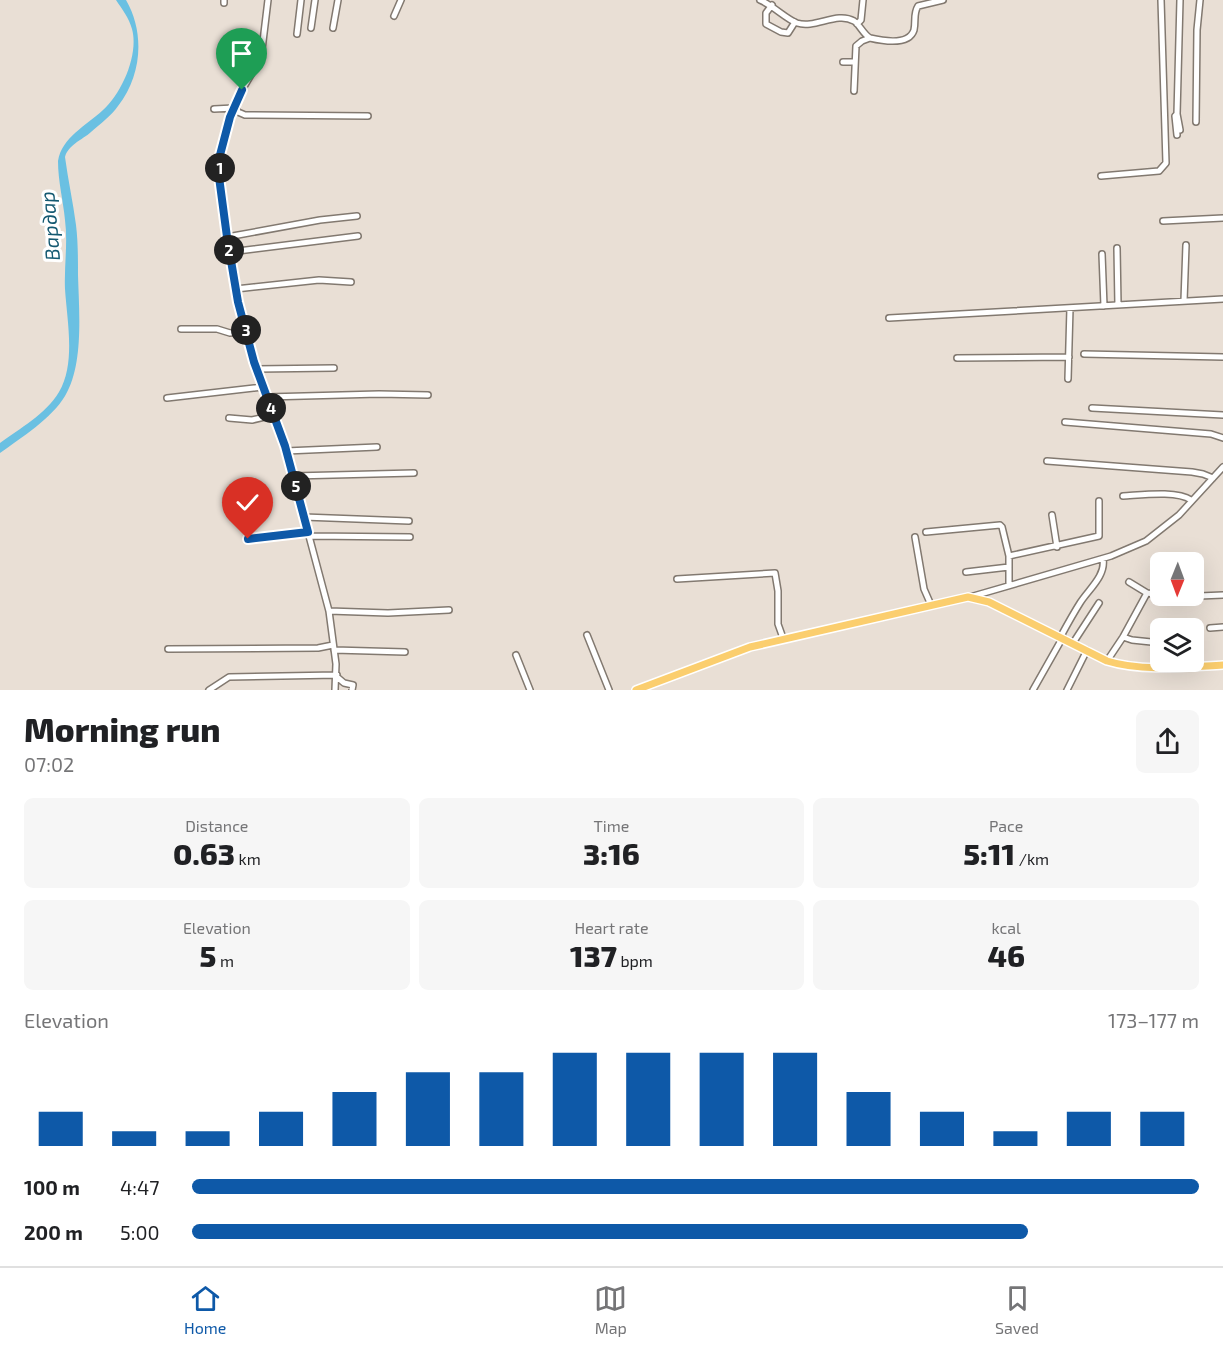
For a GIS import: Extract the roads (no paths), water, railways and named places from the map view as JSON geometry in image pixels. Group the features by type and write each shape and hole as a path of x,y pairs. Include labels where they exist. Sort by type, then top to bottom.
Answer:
{"main road":[{"path":"636,690 750,647 968,597 989,602 1107,661 1135,666 1223,665"}],"street":[{"path":"268,0 261,58 234,107 223,140 219,177 236,289 246,332 286,451 329,611 337,676 335,690"},
{"path":"297,34 301,0"},
{"path":"311,28 315,0"},
{"path":"333,28 338,0"},
{"path":"394,16 401,0"},
{"path":"760,0 772,5 795,22 816,24 843,19 852,20 870,38"},
{"path":"857,24 861,20 863,0"},
{"path":"854,91 856,46 862,40 870,38 892,41 908,38 915,28 915,12 918,6 943,0"},
{"path":"1101,176 1159,171 1166,163 1161,0"},
{"path":"1178,133 1180,0"},
{"path":"1196,122 1197,30 1200,0"},
{"path":"772,5 766,13 766,24 788,33 795,22"},
{"path":"843,62 855,62"},
{"path":"214,109 234,107"},
{"path":"234,107 245,115 368,116"},
{"path":"227,237 320,220 357,216"},
{"path":"1163,221 1223,218"},
{"path":"230,252 358,236"},
{"path":"1184,301 1186,245"},
{"path":"1117,248 1118,305"},
{"path":"1102,254 1104,306"},
{"path":"236,289 319,280 351,282"},
{"path":"889,318 1223,299"},
{"path":"1068,379 1070,308"},
{"path":"181,329 246,332"},
{"path":"1084,354 1223,357"},
{"path":"957,358 1069,357"},
{"path":"257,369 334,368"},
{"path":"167,398 263,387"},
{"path":"267,398 379,394 428,395"},
{"path":"1092,408 1223,415"},
{"path":"229,418 252,420 273,415"},
{"path":"1065,422 1222,437"},
{"path":"286,451 377,447"},
{"path":"1047,461 1192,472 1213,478"},
{"path":"968,597 1103,558 1146,541 1179,515 1223,467"},
{"path":"293,476 414,473"},
{"path":"1123,496 1176,495 1185,496 1191,500"},
{"path":"1009,556 1099,536 1099,501"},
{"path":"1052,515 1057,547"},
{"path":"304,518 410,521"},
{"path":"926,532 998,524 1002,527 1009,556 1009,585"},
{"path":"248,539 309,534 410,537"},
{"path":"915,537 924,589 931,605"},
{"path":"1033,690 1080,603 1098,579 1103,567 1103,558"},
{"path":"966,572 1009,567"},
{"path":"677,579 775,573 778,591 778,624 783,638"},
{"path":"1129,582 1150,593"},
{"path":"1107,661 1147,593"},
{"path":"1204,596 1223,595"},
{"path":"1073,643 1099,603"},
{"path":"329,611 388,613 449,610"},
{"path":"1210,628 1223,627"},
{"path":"587,635 609,690"},
{"path":"1123,637 1150,642"},
{"path":"168,649 333,648 405,652"},
{"path":"1067,690 1087,650"},
{"path":"516,655 531,690"},
{"path":"209,690 229,677 337,676 353,685 352,690"}],"water":[{"path":"116,0 126,0 136,26 138,54 132,81 115,110 72,146 65,157 78,244 79,337 75,369 65,396 52,412 36,427 0,453 0,443 47,408 64,381 69,355 65,289 66,229 58,161 64,145 103,110 117,94 131,61 134,39 132,29"}],"water label":[{"name":"Вардар","path":"50,226"}]}
